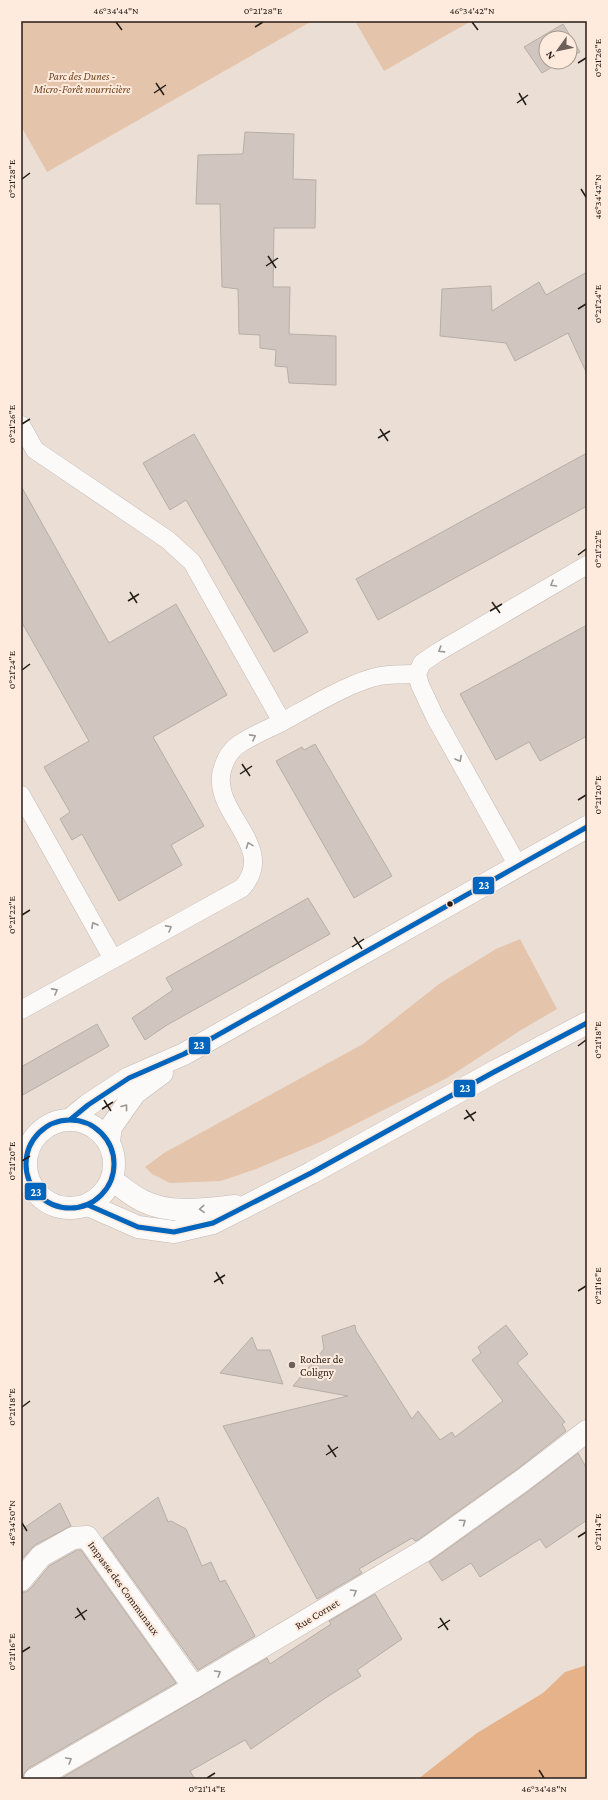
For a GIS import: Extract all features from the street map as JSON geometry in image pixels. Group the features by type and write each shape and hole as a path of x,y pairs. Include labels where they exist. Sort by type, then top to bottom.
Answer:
{"street":[{"path":"71,1119 88,1105 129,1078 184,1054 587,827"},
{"path":"88,1205 138,1227 174,1232 213,1223 254,1203 587,1023"},
{"path":"109,1141 99,1130 86,1122 71,1119 58,1121 46,1127 36,1136 29,1147 24,1161 28,1192 59,1207 74,1208 88,1205 98,1199 112,1180 115,1162 109,1141 111,1127 135,1093 184,1054"},
{"path":"112,1180 142,1201 157,1207 174,1210 205,1209 254,1203"},
{"name":"Rue Cornet","path":"36,1779 425,1550 523,1480 587,1431"},
{"name":"Impasse des Communaux","path":"21,1580 41,1556 73,1538 87,1537 194,1687"}],"lane":[{"path":"21,425 28,454 168,540 192,562 282,722"},
{"path":"518,866 435,717 420,685 417,674 422,663 438,652 587,565"},
{"path":"21,1010 242,888 248,881 254,864 252,854 248,842 224,800 220,787 221,773 226,758 238,745 341,691 364,681 379,676 417,674"},
{"path":"21,795 113,959"}],"green space":[{"name":"Parc des Dunes - Micro-Forêt nourricière","path":"21,21 312,21 47,172 21,126"},
{"path":"355,21 471,21 384,71"},
{"path":"520,939 557,1009 521,1030 447,1078 320,1142 256,1169 221,1181 170,1183 152,1174 145,1167 164,1153 363,1044 439,984 496,949"}],"shaded area":[{"path":"587,1665 587,1779 418,1779 477,1733 543,1693 565,1672"}],"building":[{"path":"563,24 567,30 553,30"},
{"path":"538,39 538,67 524,47"},
{"path":"540,70 547,70 542,73"},
{"path":"245,132 294,134 293,179 316,180 315,228 274,228 273,287 290,287 289,334 336,336 336,385 289,383 287,367 275,366 276,350 260,348 260,335 239,334 238,289 222,287 220,204 196,204 198,155 243,154"},
{"path":"587,272 587,374 568,333 515,361 506,343 440,336 442,289 491,286 492,311 539,282 546,295"},
{"path":"194,434 308,632 274,652 186,500 170,510 143,463"},
{"path":"587,453 587,506 378,620 356,579"},
{"path":"21,486 109,643 176,604 227,695 153,737 204,826 171,845 182,865 119,901 82,834 72,840 60,819 70,812 44,767 89,741 21,621"},
{"path":"587,625 587,736 540,761 529,742 496,760 460,694"},
{"path":"315,744 392,876 354,898 276,761 302,747 304,750"},
{"path":"308,898 330,934 167,1025 145,1040 132,1018 173,990 166,978"},
{"path":"97,1024 109,1046 21,1096 21,1067"},
{"path":"355,1325 356,1331 412,1419 418,1411 440,1440 452,1432 455,1437 503,1401 472,1360 481,1353 478,1347 506,1325 528,1354 517,1363 565,1422 562,1424 566,1431 516,1470 418,1540 415,1541 412,1538 359,1569 362,1573 317,1599 223,1426 348,1396 293,1386 324,1349 322,1336"},
{"path":"252,1337 257,1350 270,1350 283,1384 220,1373"},
{"path":"578,1453 587,1469 587,1520 546,1548 540,1539 480,1577 471,1563 442,1581 429,1562 530,1490"},
{"path":"158,1497 168,1522 171,1521 186,1529 202,1566 211,1562 220,1582 225,1580 255,1636 198,1670 103,1538"},
{"path":"60,1503 71,1526 35,1545 21,1560 21,1530"},
{"path":"77,1550 81,1550 176,1683 29,1768 24,1773 23,1779 21,1779 21,1592 26,1592 31,1588 49,1566"},
{"path":"375,1594 402,1639 357,1670 361,1676 330,1695 251,1749 245,1740 190,1771 195,1779 60,1779 267,1658 270,1664 331,1624 329,1621"}],"transit line":[{"name":"23","path":"71,1119 88,1105 129,1078 184,1054 587,827"},
{"name":"23","path":"88,1205 138,1227 174,1232 213,1223 311,1173 494,1072 587,1023"},
{"name":"23","path":"70,1120 87,1123 101,1133 111,1147 114,1164 111,1181 101,1195 87,1205 70,1208 53,1205 39,1195 29,1181 26,1164 29,1147 39,1133 53,1123 70,1120"}],"place":[{"name":"Rocher de Coligny","path":"292,1365"}]}
